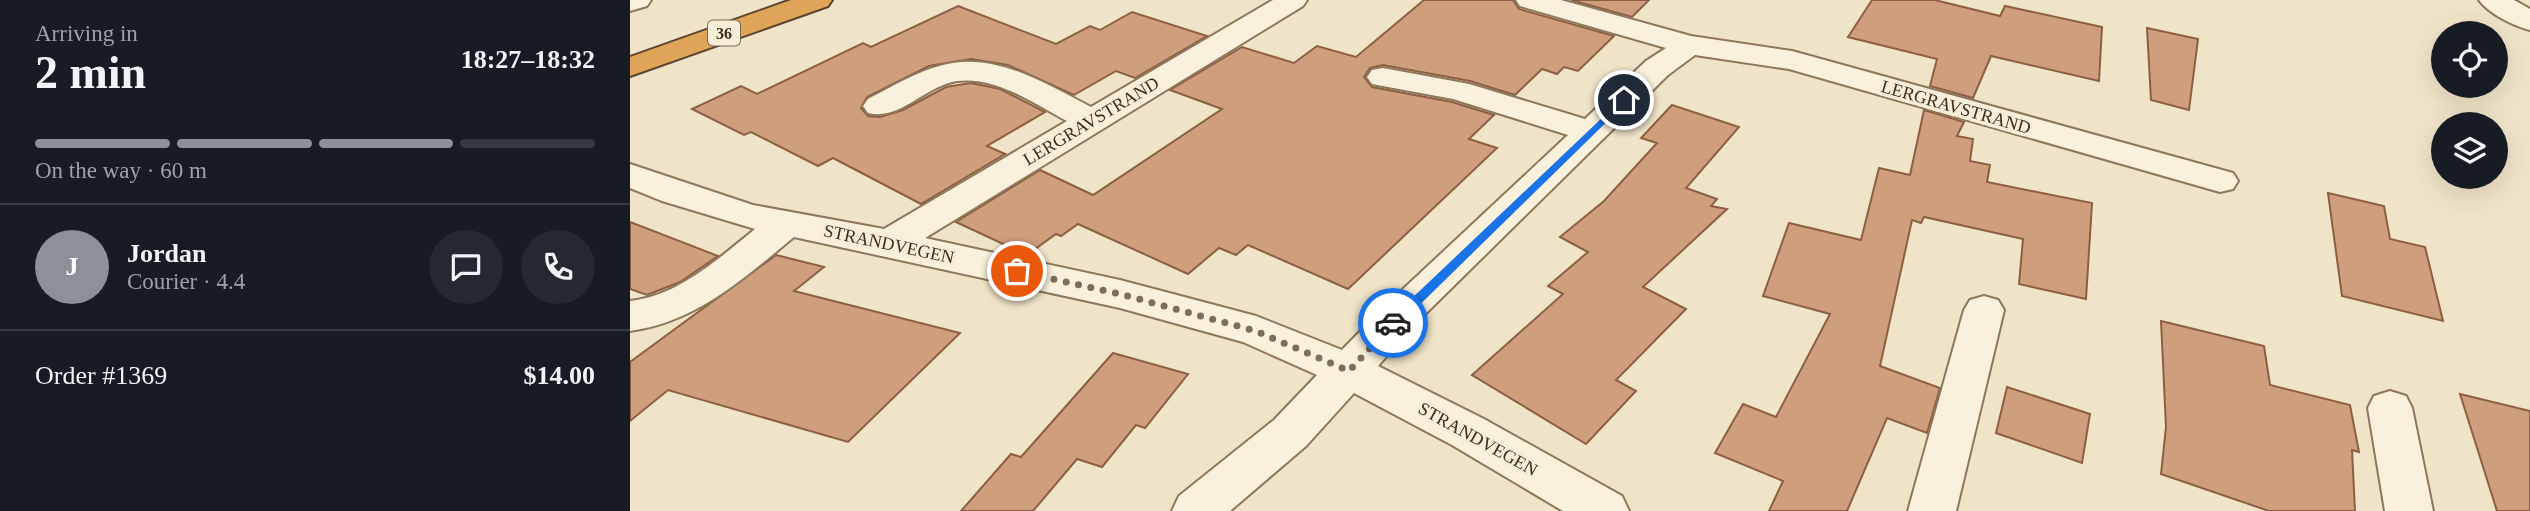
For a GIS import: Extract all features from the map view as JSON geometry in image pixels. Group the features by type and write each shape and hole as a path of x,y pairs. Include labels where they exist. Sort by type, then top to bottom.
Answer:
{"highway":[{"name":"36","path":"630,67 818,0"}],"street":[{"path":"630,3 637,0"},
{"name":"LERGRAVSTRAND","path":"889,243 1293,0"},
{"name":"LERGRAVSTRAND","path":"1530,0 1689,45 1791,60 2220,181"},
{"path":"2493,0 2530,21"},
{"path":"1196,511 1290,433 1399,316 1657,68 1689,45"},
{"path":"879,106 938,77 954,72 972,71 1002,76 1092,121"},
{"path":"1383,77 1458,91 1582,140"},
{"name":"STRANDVEGEN","path":"630,176 748,215 1120,294 1256,331 1349,371 1468,432 1605,511"},
{"path":"630,316 668,308 689,298 787,223"},
{"path":"1932,511 1984,310"},
{"path":"2390,408 2409,511"}],"building":[{"path":"1424,0 1513,0 1519,9 1614,36 1578,71 1564,67 1557,74 1542,69 1515,95 1470,81 1383,65 1370,68 1364,77 1372,87 1452,102 1494,115 1469,139 1497,148 1348,289 1248,245 1236,255 1219,248 1188,274 1078,224 1061,236 1056,234 1027,255 956,222 1040,170 1093,195 1222,109 1170,90 1242,47 1294,63 1317,46 1356,57"},
{"path":"1571,0 1649,0 1632,17"},
{"path":"1872,0 1935,0 2000,16 2005,6 2102,27 2099,81 1991,56 1973,98 1930,86 1937,59 1848,37"},
{"path":"958,6 1056,44 1090,26 1100,30 1132,12 1207,36 1135,78 1116,71 1074,95 1008,65 971,59 929,66 867,97 861,108 868,116 880,117 903,110 946,87 971,83 1000,89 1045,112 987,146 1005,154 921,204 833,158 818,166 751,132 744,135 692,109 741,86 757,94 863,43 871,47"},
{"path":"2147,28 2198,39 2189,110 2151,100"},
{"path":"1672,105 1739,127 1686,188 1717,199 1711,206 1727,209 1643,287 1686,309 1616,380 1636,391 1586,444 1472,375 1563,294 1548,286 1588,252 1560,237 1604,201 1657,143 1641,138"},
{"path":"1924,110 1964,122 1957,136 1973,139 1970,161 1990,165 1987,182 2092,203 2086,299 2019,284 2023,239 1924,217 1921,223 1912,220 1880,366 1940,388 1927,433 1887,418 1847,511 1769,511 1783,481 1715,453 1743,404 1776,417 1830,314 1763,296 1789,223 1861,240 1879,168 1910,175"},
{"path":"2328,193 2384,206 2390,239 2425,247 2443,321 2342,296"},
{"path":"630,222 718,256 680,282 647,295 630,289"},
{"path":"776,255 824,267 794,291 960,333 848,442 668,390 630,421 630,362"},
{"path":"2161,321 2264,346 2270,385 2350,405 2359,452 2352,450 2355,511 2269,511 2161,474 2166,427"},
{"path":"1113,353 1188,374 1145,428 1136,425 1102,467 1077,459 1033,511 961,511 1011,454 1021,457"},
{"path":"2007,387 2090,414 2082,463 1996,433"},
{"path":"2460,394 2530,411 2530,511 2497,511"}],"way so far":[{"path":"1017,271 1120,294 1256,331 1349,371 1393,323"}],"route":[{"path":"1393,323 1624,100"}]}
